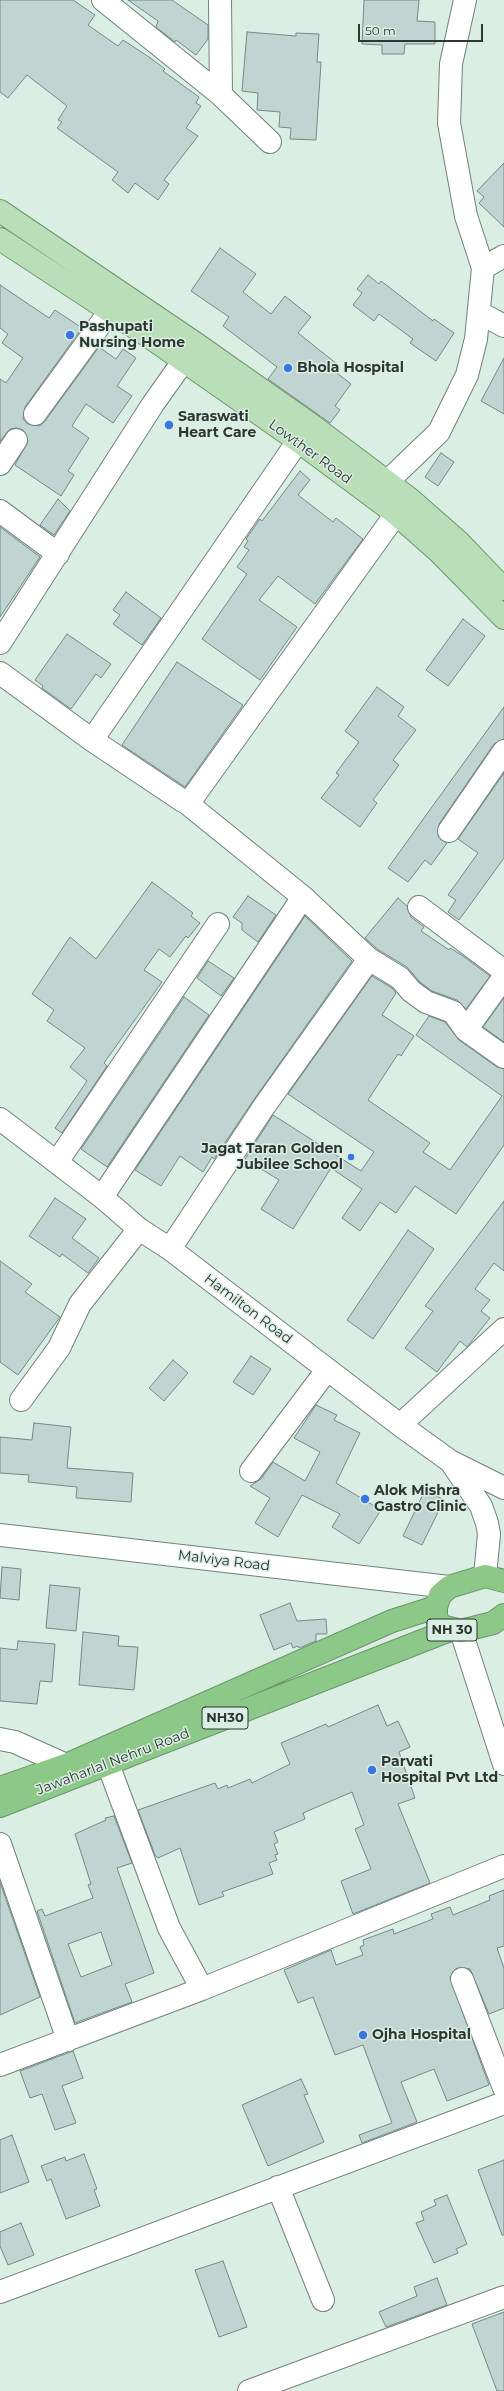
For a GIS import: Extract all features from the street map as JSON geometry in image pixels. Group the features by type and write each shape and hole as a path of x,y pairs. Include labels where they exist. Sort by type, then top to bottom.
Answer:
{"highway":[{"path":"449,1586 496,1576"},
{"name":"NH 30","path":"449,1586 440,1595 436,1607 436,1617 441,1626 456,1630"},
{"name":"Jawaharlal Nehru Road","path":"0,1788 66,1765 392,1621 436,1607"},
{"name":"Jawaharlal Nehru Road","path":"0,1806 456,1630 493,1623 504,1615"}],"main road":[{"name":"Lowther Road","path":"0,211 195,344 387,482 459,542 504,589"},
{"name":"Lowther Road","path":"0,239 183,361 298,442 396,514 439,552 504,618"}],"street":[{"path":"103,0 221,95 270,142"},
{"path":"220,0 221,95"},
{"path":"387,482 439,432 467,375 480,313 483,268 466,216 449,122 451,64 465,0"},
{"path":"483,268 504,256"},
{"path":"35,414 110,311"},
{"path":"480,313 504,326"},
{"path":"0,643 195,344"},
{"path":"0,464 16,440"},
{"path":"92,740 298,442"},
{"path":"0,510 58,554"},
{"path":"396,514 188,804 302,897 369,959 400,978 411,991 426,1002 453,1012 466,1030 504,1057"},
{"path":"0,673 92,740 183,801"},
{"path":"449,831 504,751"},
{"path":"102,1197 302,897"},
{"path":"419,907 504,971"},
{"path":"57,1162 218,924"},
{"path":"170,1249 263,1108 369,959"},
{"path":"466,1030 504,977"},
{"name":"Hamilton Road","path":"0,1119 102,1197 139,1229 170,1249 400,1425 450,1461 504,1488"},
{"path":"21,1400 59,1348 80,1304 139,1229"},
{"path":"400,1425 504,1329"},
{"path":"251,1471 327,1370"},
{"path":"450,1461 481,1506 487,1522 496,1576"},
{"name":"Malviya Road","path":"0,1535 449,1586"},
{"path":"456,1630 504,1764"},
{"path":"0,1739 14,1742 66,1765"},
{"path":"108,1764 169,1928 202,1989"},
{"path":"0,1844 68,2040"},
{"path":"0,2065 202,1989 504,1866"},
{"path":"462,1979 504,2088"},
{"path":"0,2292 504,2103"},
{"path":"278,2187 322,2300"},
{"path":"249,2391 504,2297"}],"building":[{"path":"0,0 73,0 95,15 88,25 118,46 123,40 165,69 163,71 199,97 196,103 201,106 186,128 198,136 164,180 169,184 158,200 135,183 128,193 112,180 118,172 57,128 62,122 58,120 67,106 27,75 8,98 0,92"},
{"path":"128,0 172,0 208,25 208,39 196,55 176,40 175,42 156,27 158,21"},
{"path":"364,0 419,0 417,21 435,22 435,44 405,44 404,54 382,54 382,45 362,44"},
{"path":"247,32 296,36 296,33 319,34 317,62 321,62 316,140 290,139 291,128 279,127 280,112 257,110 258,93 242,91"},
{"path":"504,163 504,227 479,203 484,197 477,191"},
{"path":"220,248 256,274 243,292 271,314 285,296 311,317 298,333 337,364 333,370 351,384 335,406 340,410 330,423 268,379 277,367 223,326 229,317 191,291"},
{"path":"368,275 379,284 381,281 433,321 434,319 454,333 436,361 410,343 413,339 379,314 374,321 353,305 362,293 357,289"},
{"path":"0,285 49,318 55,310 82,328 25,407 23,419 28,424 40,426 45,421 99,347 116,359 123,349 136,358 117,386 132,396 113,423 86,404 72,426 89,438 68,471 74,475 61,496 15,465 28,441 23,430 17,428 10,429 0,441 0,379 6,383 23,358 2,343 8,334 0,328"},
{"path":"504,358 504,414 481,401"},
{"path":"441,453 454,462 438,486 425,477"},
{"path":"300,471 310,480 298,495 333,522 336,518 363,539 315,604 278,576 259,600 297,627 260,680 202,639 247,574 237,567 249,550 244,547 248,541 246,539 260,519 262,521"},
{"path":"58,499 70,511 54,535 40,525"},
{"path":"0,527 40,557 0,617"},
{"path":"126,592 161,618 142,645 113,624 120,615 113,610"},
{"path":"463,619 485,636 448,686 426,670"},
{"path":"67,634 111,664 101,678 96,674 71,709 42,688 43,686 35,680"},
{"path":"177,662 243,705 185,787 122,745"},
{"path":"377,687 404,707 398,716 416,730 393,760 399,765 373,800 377,803 360,827 321,798 339,775 336,773 359,742 345,731"},
{"path":"504,707 504,739 494,744 439,824 438,836 447,843 431,865 425,860 408,882 388,868"},
{"path":"504,773 504,858 459,920 448,912 456,900 448,895 478,853 458,839"},
{"path":"152,882 193,913 191,916 200,923 188,938 186,936 170,957 159,949 144,970 162,982 104,1063 107,1066 62,1133 55,1128 87,1081 70,1067 85,1048 47,1021 54,1010 32,994 70,937 96,959"},
{"path":"248,896 276,915 258,942 242,930 242,923 233,917"},
{"path":"398,898 407,906 411,917 424,927 421,931 449,950 450,948 463,956 490,976 466,1009 457,1000 432,991 420,982 407,967 377,949 365,938"},
{"path":"305,916 352,961 214,1159 212,1157 203,1172 180,1156 161,1186 135,1170"},
{"path":"208,961 234,978 221,996 197,978"},
{"path":"372,976 392,988 396,993 382,1015 414,1036 401,1056 398,1054 368,1100 430,1143 423,1152 450,1170 502,1096 416,1035 429,1016 445,1022 459,1040 497,1067 504,1069 504,1145 456,1214 415,1186 396,1213 380,1202 360,1231 342,1218 362,1189 331,1168 293,1229 261,1209 279,1180 245,1159 273,1115 361,1171 374,1152 288,1094"},
{"path":"184,997 209,1015 107,1167 81,1149"},
{"path":"504,998 504,1042 483,1027"},
{"path":"55,1198 86,1219 72,1238 99,1258 88,1273 62,1254 60,1257 29,1236"},
{"path":"504,1201 504,1271 494,1263 475,1289 490,1300 481,1311 490,1318 467,1347 460,1341 437,1372 405,1348 433,1311 425,1306"},
{"path":"408,1230 434,1249 373,1339 347,1320"},
{"path":"0,1261 32,1284 25,1292 60,1317 18,1375 0,1362"},
{"path":"251,1356 271,1369 253,1395 233,1382"},
{"path":"173,1360 188,1373 164,1401 149,1388"},
{"path":"316,1405 337,1415 334,1420 360,1433 336,1483 381,1510 359,1544 332,1527 340,1514 302,1495 278,1537 255,1523 270,1498 250,1486 261,1479 273,1462 305,1481 320,1452 294,1438"},
{"path":"34,1423 71,1427 67,1468 133,1473 131,1502 76,1498 77,1487 28,1482 29,1475 0,1473 0,1437 32,1440"},
{"path":"425,1490 444,1500 422,1545 403,1536"},
{"path":"2,1567 21,1569 19,1600 0,1598"},
{"path":"50,1585 80,1588 76,1631 46,1628"},
{"path":"290,1603 297,1621 326,1619 327,1634 316,1634 316,1641 299,1648 298,1646 293,1648 291,1643 274,1650 260,1615"},
{"path":"83,1632 119,1636 118,1646 138,1647 134,1690 79,1685"},
{"path":"18,1641 55,1644 52,1682 40,1681 37,1704 0,1701 0,1648 17,1650"},
{"path":"378,1705 387,1726 398,1721 410,1747 399,1752 415,1798 398,1804 430,1883 353,1914 341,1881 371,1869 355,1829 364,1825 352,1792 303,1813 305,1819 274,1832 278,1842 274,1844 278,1854 275,1855 277,1860 269,1863 273,1874 222,1892 224,1896 199,1905 180,1848 158,1858 155,1855 138,1810 215,1783 218,1789 227,1785 228,1788 250,1779 252,1783 290,1764 281,1743 326,1724 328,1727"},
{"path":"114,1816 132,1863 117,1868 154,1973 125,1984 132,2002 75,2023 37,1911 42,1909 45,1916 93,1898 88,1885 91,1884 75,1834 106,1820 105,1818","holes":["101,1932 112,1965 81,1977 68,1944"]},
{"path":"0,1882 40,1997 0,2015"},
{"path":"504,1890 504,1946 497,1948 504,1968 504,2008 489,2014 470,1969 457,1968 450,1977 489,2085 447,2101 434,2069 401,2082 417,2122 362,2143 359,2135 392,2123 363,2045 335,2055 313,1997 298,2003 284,1970 331,1950 336,1965 363,1955 360,1947 364,1945 363,1940 393,1929 394,1934 433,1919 431,1914 450,1907 453,1915 490,1900 489,1896"},
{"path":"73,2051 83,2078 62,2086 76,2123 55,2130 42,2094 30,2098 20,2071"},
{"path":"301,2079 308,2094 304,2095 324,2142 268,2166 242,2105"},
{"path":"12,2135 29,2182 0,2193 0,2140"},
{"path":"84,2154 97,2189 94,2190 100,2206 66,2219 51,2179 47,2181 41,2166 65,2157 66,2161"},
{"path":"504,2160 504,2235 502,2235 478,2170"},
{"path":"447,2195 467,2244 456,2249 458,2253 434,2263 416,2223 424,2220 421,2212 436,2205 434,2200"},
{"path":"21,2223 34,2255 8,2265 0,2246 0,2232"},
{"path":"223,2261 247,2327 219,2337 195,2270"},
{"path":"437,2278 447,2305 386,2327 379,2312 417,2296 414,2287"},
{"path":"504,2312 504,2391 497,2391 472,2324"}],"place":[{"name":"Pashupati Nursing Home","path":"70,335"},
{"name":"Bhola Hospital","path":"288,368"},
{"name":"Saraswati Heart Care","path":"169,425"},
{"name":"Jagat Taran Golden Jubilee School","path":"351,1157"},
{"name":"Alok Mishra Gastro Clinic","path":"365,1499"},
{"name":"Parvati Hospital Pvt Ltd","path":"372,1770"},
{"name":"Ojha Hospital","path":"363,2035"}]}
